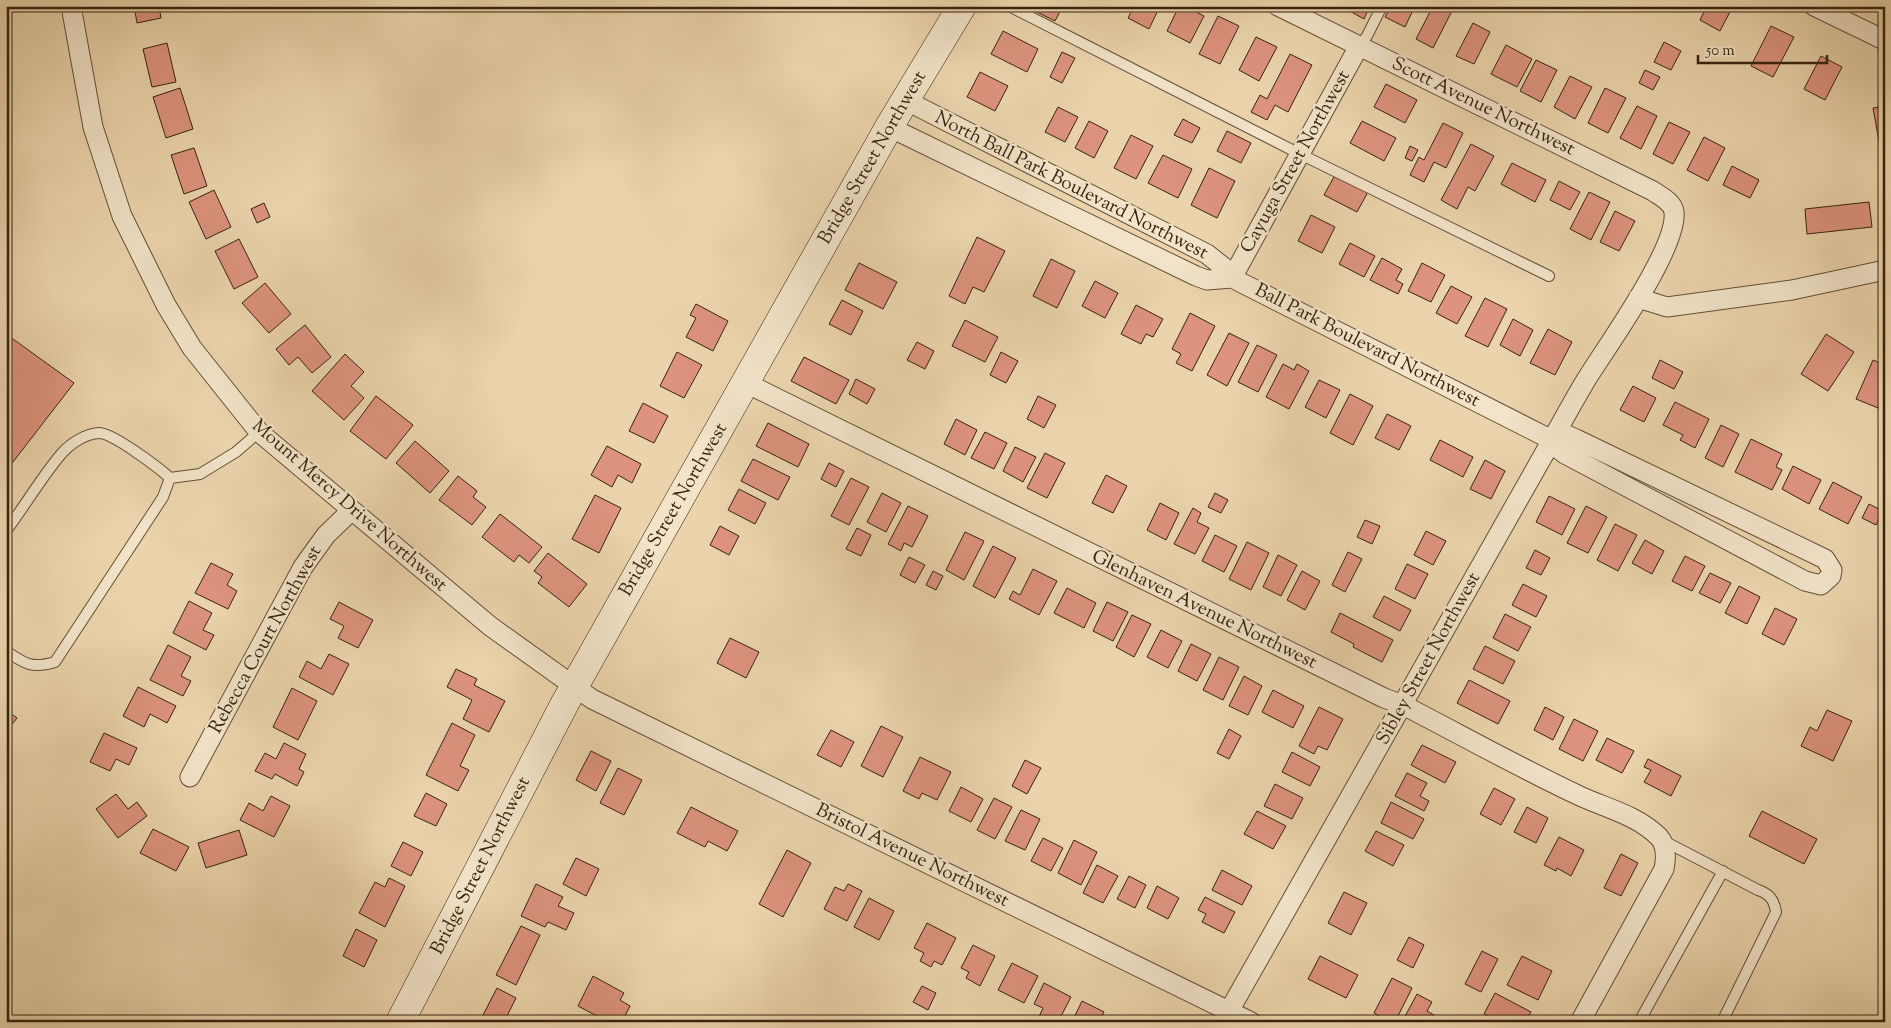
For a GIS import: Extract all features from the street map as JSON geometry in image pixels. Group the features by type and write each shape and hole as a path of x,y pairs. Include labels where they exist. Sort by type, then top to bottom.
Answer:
{"main road":[{"name":"Bridge Street Northwest","path":"402,1021 575,687 634,580 889,127 962,6"}],"street":[{"name":"Mount Mercy Drive Northwest","path":"71,6 93,127 122,216 166,305 192,348 259,432 490,626 575,687"},
{"name":"Scott Avenue Northwest","path":"1278,6 1653,191 1667,200 1674,209 1674,219"},
{"path":"1814,6 1882,40"},
{"name":"Cayuga Street Northwest","path":"1232,278 1359,46"},
{"name":"North Ball Park Boulevard Northwest","path":"906,100 1207,254 1226,269 1232,278"},
{"name":"Ball Park Boulevard Northwest","path":"889,127 1196,276 1207,280 1232,278 1552,440 1554,446 1564,454 1805,581 1821,585 1831,576 1832,570 1829,563 1816,554 1567,435 1552,440"},
{"name":"Sibley Street Northwest","path":"1226,1016 1552,440 1638,298 1669,241 1674,219"},
{"path":"1638,298 1667,307 1792,290 1885,270"},
{"name":"Glenhaven Avenue Northwest","path":"746,383 1375,694 1403,705 1583,797 1626,814 1644,825 1661,839"},
{"name":"Rebecca Court Northwest","path":"190,777 303,566 326,535 351,510"},
{"name":"Bristol Avenue Northwest","path":"575,687 592,699 1226,1016 1251,1022"},
{"path":"1580,1022 1664,870 1667,856 1661,839"}],"lane":[{"path":"1009,6 1300,154 1549,276"},
{"path":"1359,46 1367,36 1382,6"},
{"path":"170,478 200,474 236,452 259,432"},
{"path":"6,532 62,452 75,441 89,435 101,433 119,441 162,470 170,478"},
{"path":"6,650 32,666 55,662 163,498 170,478"},
{"path":"1661,839 1767,893 1775,904 1776,912 1722,1022"},
{"path":"1639,1022 1723,870"}],"building":[{"path":"134,6 159,6 161,18 137,23"},
{"path":"1025,6 1063,6 1055,21"},
{"path":"1134,6 1160,6 1149,29 1128,18"},
{"path":"1179,6 1185,6 1204,16 1190,43 1167,31"},
{"path":"1347,6 1370,6 1364,19 1346,9"},
{"path":"1391,6 1415,6 1405,27 1385,17"},
{"path":"1433,6 1444,6 1452,11 1433,48 1416,39"},
{"path":"1707,6 1733,6 1720,31 1700,20"},
{"path":"1218,16 1239,26 1220,64 1199,54"},
{"path":"1473,23 1490,32 1474,64 1456,56"},
{"path":"1771,26 1794,37 1773,77 1751,66"},
{"path":"1003,31 1038,49 1027,72 991,54"},
{"path":"1256,37 1277,47 1259,81 1239,70"},
{"path":"1664,42 1681,51 1671,70 1654,62"},
{"path":"167,43 176,82 152,87 143,49"},
{"path":"1506,45 1532,59 1517,87 1491,74"},
{"path":"1062,52 1075,58 1062,83 1050,77"},
{"path":"1290,54 1312,65 1288,112 1275,105 1267,120 1251,112 1260,95 1267,99"},
{"path":"1821,56 1842,67 1825,100 1804,89"},
{"path":"1536,60 1557,70 1541,102 1520,91"},
{"path":"1645,70 1660,77 1653,90 1639,83"},
{"path":"980,72 1008,86 995,111 967,97"},
{"path":"1570,76 1592,87 1575,119 1554,107"},
{"path":"1386,84 1417,100 1405,123 1374,107"},
{"path":"180,88 193,129 166,138 153,97"},
{"path":"1605,88 1626,98 1608,133 1588,123"},
{"path":"1637,106 1657,116 1641,149 1620,138"},
{"path":"1885,106 1885,169 1884,169 1873,108"},
{"path":"1058,107 1078,117 1065,142 1045,132"},
{"path":"1183,119 1200,128 1192,143 1174,135"},
{"path":"1089,121 1108,131 1094,158 1075,148"},
{"path":"1362,121 1396,138 1384,161 1350,143"},
{"path":"1669,122 1690,132 1673,164 1653,154"},
{"path":"1443,123 1463,133 1446,168 1434,162 1424,182 1410,175 1419,157 1424,160"},
{"path":"1227,131 1251,143 1241,163 1217,151"},
{"path":"1131,135 1153,146 1136,179 1114,168"},
{"path":"1704,137 1725,148 1708,181 1687,170"},
{"path":"1471,144 1494,156 1475,191 1468,187 1457,209 1441,200"},
{"path":"1410,146 1418,150 1412,161 1405,158"},
{"path":"194,148 207,186 184,194 171,155"},
{"path":"1163,155 1192,169 1178,198 1148,183"},
{"path":"1512,163 1546,180 1535,202 1501,184"},
{"path":"1732,166 1759,180 1750,198 1723,185"},
{"path":"1209,168 1235,181 1217,218 1191,205"},
{"path":"1335,175 1368,192 1357,212 1324,195"},
{"path":"1559,181 1580,192 1570,210 1550,200"},
{"path":"214,190 231,227 206,239 189,202"},
{"path":"1589,192 1610,202 1591,240 1570,229"},
{"path":"1869,202 1872,227 1807,234 1805,209"},
{"path":"264,203 270,217 257,223 251,209"},
{"path":"1615,211 1635,221 1619,251 1600,242"},
{"path":"1311,215 1335,227 1322,253 1298,241"},
{"path":"977,237 1005,251 984,292 973,287 965,304 949,296"},
{"path":"239,239 258,277 234,289 215,251"},
{"path":"1350,243 1375,256 1364,277 1339,264"},
{"path":"1382,258 1402,269 1396,280 1403,284 1398,294 1370,280"},
{"path":"1051,259 1075,271 1057,308 1033,296"},
{"path":"859,263 897,282 883,309 845,290"},
{"path":"1422,263 1445,275 1431,302 1408,291"},
{"path":"1095,281 1118,293 1105,318 1082,306"},
{"path":"265,283 291,314 269,333 242,303"},
{"path":"1451,286 1472,297 1457,324 1436,313"},
{"path":"1485,298 1507,309 1488,347 1465,336"},
{"path":"842,300 863,311 851,335 829,324"},
{"path":"696,304 728,321 713,351 686,337 696,318 690,315"},
{"path":"1136,305 1163,319 1153,337 1146,334 1141,344 1121,334"},
{"path":"1190,313 1215,326 1192,371 1176,363 1181,354 1172,349"},
{"path":"1513,319 1533,330 1520,356 1500,345"},
{"path":"965,320 998,337 985,362 952,346"},
{"path":"305,325 331,357 312,373 298,357 289,365 276,349"},
{"path":"1548,329 1572,342 1555,375 1530,363"},
{"path":"1229,333 1249,343 1227,386 1207,375"},
{"path":"6,334 74,383 6,471"},
{"path":"1826,334 1854,352 1828,391 1801,374"},
{"path":"917,342 934,351 925,369 907,360"},
{"path":"1257,345 1277,355 1258,392 1238,382"},
{"path":"677,352 702,365 684,398 660,386"},
{"path":"1001,352 1018,361 1006,383 990,375"},
{"path":"345,354 364,372 351,386 364,398 344,420 312,391"},
{"path":"804,357 849,380 836,404 791,381"},
{"path":"1660,360 1683,372 1674,389 1652,378"},
{"path":"1873,360 1885,365 1885,407 1883,410 1856,399"},
{"path":"1283,364 1294,370 1297,364 1309,371 1289,409 1266,397"},
{"path":"856,379 875,389 867,404 849,394"},
{"path":"1319,380 1340,390 1326,418 1305,407"},
{"path":"1633,386 1656,398 1644,422 1620,410"},
{"path":"1350,394 1373,406 1353,445 1330,433"},
{"path":"376,396 413,425 386,459 350,431"},
{"path":"1038,396 1056,405 1044,428 1027,419"},
{"path":"1675,402 1709,419 1695,448 1680,440 1683,435 1663,425"},
{"path":"643,403 668,416 654,443 629,431"},
{"path":"1387,414 1411,426 1399,450 1375,438"},
{"path":"956,419 977,430 965,455 944,444"},
{"path":"768,423 809,444 798,467 756,446"},
{"path":"1721,425 1739,434 1723,467 1705,458"},
{"path":"985,432 1007,443 994,469 971,458"},
{"path":"1751,439 1782,454 1776,467 1782,470 1772,490 1735,472"},
{"path":"1440,440 1473,457 1463,477 1430,460"},
{"path":"415,441 449,471 430,493 396,463"},
{"path":"607,446 641,464 632,483 618,475 612,487 591,475"},
{"path":"1015,447 1036,457 1023,482 1003,471"},
{"path":"1045,453 1065,463 1047,498 1027,488"},
{"path":"753,459 790,477 778,500 741,481"},
{"path":"1485,460 1505,471 1491,499 1470,489"},
{"path":"829,463 844,471 836,487 821,479"},
{"path":"1793,466 1821,480 1809,504 1782,489"},
{"path":"1106,475 1127,486 1113,513 1092,503"},
{"path":"458,476 477,491 473,497 486,507 472,525 439,500"},
{"path":"851,478 869,487 849,525 831,516"},
{"path":"1833,482 1862,497 1848,524 1819,509"},
{"path":"739,489 766,503 755,524 728,510"},
{"path":"882,493 901,503 886,532 867,522"},
{"path":"1215,493 1228,500 1221,513 1208,507"},
{"path":"595,495 621,508 599,553 572,539"},
{"path":"1549,496 1575,509 1562,535 1536,522"},
{"path":"1160,503 1179,513 1166,540 1147,530"},
{"path":"1869,504 1883,511 1876,525 1862,518"},
{"path":"908,506 928,516 912,547 904,543 901,551 888,544"},
{"path":"1586,506 1607,517 1588,553 1567,543"},
{"path":"1193,508 1201,513 1197,522 1209,528 1195,554 1174,544"},
{"path":"500,514 542,547 529,563 519,555 514,562 482,537"},
{"path":"1365,520 1380,526 1372,544 1357,537"},
{"path":"1615,524 1637,535 1618,571 1597,560"},
{"path":"720,526 739,536 729,555 710,545"},
{"path":"857,528 871,535 861,556 846,549"},
{"path":"1426,531 1446,541 1433,565 1414,555"},
{"path":"965,532 984,541 964,580 946,570"},
{"path":"1215,535 1237,546 1224,572 1202,561"},
{"path":"1645,540 1664,551 1652,574 1632,563"},
{"path":"1247,542 1269,553 1251,590 1229,579"},
{"path":"993,546 1016,558 995,598 973,586"},
{"path":"1535,550 1550,558 1541,575 1526,568"},
{"path":"1348,552 1362,559 1345,592 1332,585"},
{"path":"548,553 587,584 569,607 538,583 542,577 534,571"},
{"path":"1278,555 1297,565 1281,596 1263,587"},
{"path":"1685,556 1705,566 1692,591 1672,581"},
{"path":"909,557 925,565 915,583 900,575"},
{"path":"211,563 233,574 227,585 237,591 228,609 195,593"},
{"path":"1407,564 1428,574 1415,599 1395,589"},
{"path":"1033,569 1057,581 1039,615 1009,599 1013,591 1020,595"},
{"path":"933,571 943,576 936,590 926,585"},
{"path":"1302,571 1320,581 1305,610 1287,600"},
{"path":"1710,573 1731,583 1720,603 1699,593"},
{"path":"1523,584 1547,596 1536,617 1512,605"},
{"path":"1739,586 1760,597 1747,624 1725,613"},
{"path":"1067,588 1096,603 1084,628 1054,613"},
{"path":"1384,596 1411,610 1400,631 1373,617"},
{"path":"189,601 212,613 203,630 214,635 206,650 173,633"},
{"path":"339,602 373,620 358,648 338,638 344,626 330,619"},
{"path":"1107,602 1128,612 1113,641 1093,631"},
{"path":"1775,608 1797,619 1784,645 1762,634"},
{"path":"1340,613 1393,640 1382,662 1353,647 1354,644 1331,632"},
{"path":"1505,614 1531,627 1518,651 1493,638"},
{"path":"1132,615 1151,624 1134,657 1116,647"},
{"path":"1161,630 1182,641 1168,668 1147,657"},
{"path":"730,638 759,652 746,678 717,663"},
{"path":"1191,644 1211,654 1197,681 1178,671"},
{"path":"168,645 191,657 181,676 191,681 183,696 150,680"},
{"path":"1485,646 1515,661 1503,684 1473,669"},
{"path":"329,654 349,664 333,695 299,677 307,661 321,669"},
{"path":"1219,657 1239,667 1223,700 1203,690"},
{"path":"456,669 477,679 474,685 505,701 489,732 463,719 472,700 447,687"},
{"path":"1244,676 1262,686 1248,715 1229,706"},
{"path":"1469,680 1510,701 1498,724 1457,703"},
{"path":"138,687 176,706 167,723 150,714 144,727 123,716"},
{"path":"292,688 317,701 298,740 273,727"},
{"path":"1273,690 1304,706 1293,728 1262,712"},
{"path":"1319,707 1343,719 1327,750 1318,746 1314,754 1299,746"},
{"path":"1545,707 1564,717 1553,740 1534,730"},
{"path":"6,710 17,718 6,732"},
{"path":"1827,710 1852,721 1833,761 1801,746 1810,727 1817,731"},
{"path":"1574,719 1598,731 1583,761 1559,749"},
{"path":"452,723 475,735 460,766 469,770 458,791 426,775"},
{"path":"881,726 903,737 883,777 861,766"},
{"path":"1229,729 1241,736 1229,759 1217,753"},
{"path":"831,730 854,742 841,767 817,755"},
{"path":"104,733 137,748 129,765 116,759 110,771 90,762"},
{"path":"1607,738 1634,751 1622,773 1596,760"},
{"path":"284,743 306,754 299,769 304,772 297,786 275,774 272,779 255,771 265,753 276,759"},
{"path":"1422,745 1456,762 1445,783 1411,765"},
{"path":"591,751 611,761 596,791 576,780"},
{"path":"1292,752 1320,767 1310,786 1282,772"},
{"path":"920,757 951,772 937,800 922,793 919,799 903,791"},
{"path":"1648,759 1681,776 1671,796 1644,782 1651,770 1644,767"},
{"path":"1025,760 1041,768 1027,794 1012,786"},
{"path":"618,768 642,780 624,815 600,803"},
{"path":"1407,773 1427,783 1420,796 1429,801 1424,811 1395,796"},
{"path":"1275,784 1303,798 1292,819 1264,806"},
{"path":"961,787 983,799 971,822 949,811"},
{"path":"1494,788 1515,799 1501,825 1480,814"},
{"path":"426,793 447,804 436,826 414,816"},
{"path":"116,794 128,809 137,802 147,816 118,838 96,809"},
{"path":"271,796 290,806 274,837 240,820 249,803 263,811"},
{"path":"994,798 1012,807 995,839 977,830"},
{"path":"1391,802 1424,819 1413,839 1381,823"},
{"path":"691,807 738,831 727,851 708,841 705,847 677,833"},
{"path":"1527,807 1548,818 1536,843 1514,832"},
{"path":"1021,810 1040,819 1025,850 1005,841"},
{"path":"1257,811 1286,826 1273,849 1244,834"},
{"path":"1762,811 1817,839 1804,864 1749,836"},
{"path":"153,829 189,847 176,871 140,853"},
{"path":"239,830 247,855 206,868 198,843"},
{"path":"1376,831 1404,845 1393,866 1365,851"},
{"path":"1559,837 1584,850 1571,876 1557,868 1556,871 1544,865"},
{"path":"1043,838 1063,848 1051,871 1031,861"},
{"path":"1074,840 1097,852 1081,885 1058,873"},
{"path":"403,842 423,852 411,876 391,866"},
{"path":"787,850 811,863 783,917 759,904"},
{"path":"1621,854 1638,863 1621,896 1604,888"},
{"path":"576,858 599,869 586,896 563,884"},
{"path":"1097,865 1118,876 1103,903 1083,893"},
{"path":"1222,870 1252,886 1242,905 1212,890"},
{"path":"1129,876 1146,885 1135,908 1117,899"},
{"path":"389,878 405,886 385,927 359,913 375,882 385,887"},
{"path":"536,884 563,897 558,906 574,913 566,930 548,922 545,927 521,916"},
{"path":"848,884 862,891 847,921 824,909 835,887 844,891"},
{"path":"1157,886 1179,898 1168,919 1147,908"},
{"path":"1344,892 1367,903 1351,935 1328,923"},
{"path":"1205,897 1235,912 1224,933 1202,922 1206,914 1198,910"},
{"path":"869,898 894,911 879,940 854,927"},
{"path":"927,923 956,938 942,965 934,961 931,967 920,961 924,953 914,948"},
{"path":"521,926 540,935 516,985 496,975"},
{"path":"356,929 377,940 364,967 343,956"},
{"path":"1409,937 1424,945 1413,968 1397,960"},
{"path":"973,945 995,956 980,986 966,978 969,972 961,968"},
{"path":"1482,951 1498,959 1481,992 1465,984"},
{"path":"1320,956 1358,975 1346,998 1308,979"},
{"path":"1522,956 1552,971 1538,1000 1507,985"},
{"path":"1012,963 1038,976 1024,1003 998,990"},
{"path":"593,976 624,993 620,1000 630,1006 622,1022 608,1022 578,1006"},
{"path":"1392,978 1412,988 1395,1022 1390,1022 1374,1013"},
{"path":"1044,983 1071,997 1058,1022 1044,1022 1038,1019 1043,1008 1034,1004"},
{"path":"922,986 936,993 928,1010 913,1002"},
{"path":"497,988 516,998 504,1022 486,1022 481,1019"},
{"path":"1495,993 1531,1012 1525,1022 1499,1022 1484,1014"},
{"path":"1417,994 1432,1002 1427,1011 1434,1015 1431,1022 1402,1022"},
{"path":"1082,1001 1104,1012 1099,1022 1072,1022"}]}
